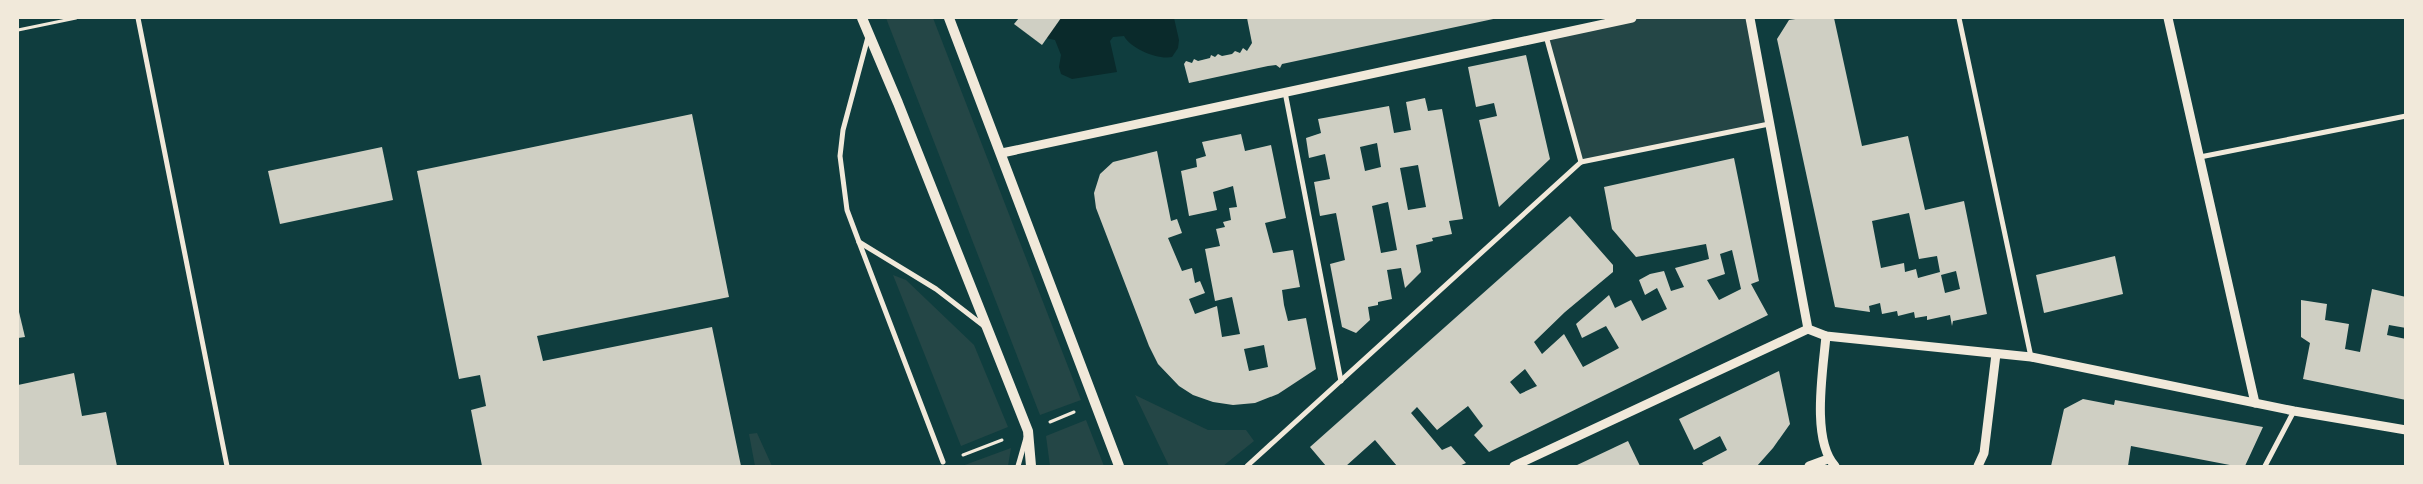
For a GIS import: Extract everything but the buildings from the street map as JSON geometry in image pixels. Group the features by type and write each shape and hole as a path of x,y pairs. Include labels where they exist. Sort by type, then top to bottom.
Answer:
{"main road":[{"path":"862,18 898,103 1028,431 1030,466"},
{"path":"951,19 1119,466"}],"street":[{"path":"138,18 227,466"},
{"path":"1002,153 1632,18"},
{"path":"1750,18 1808,329"},
{"path":"1959,18 2030,357"},
{"path":"2168,18 2255,403"},
{"path":"868,36 844,130 840,156 847,210 943,462"},
{"path":"1546,36 1582,162"},
{"path":"1285,92 1341,381"},
{"path":"2200,157 2406,116"},
{"path":"1247,466 1582,162 1769,124"},
{"path":"859,242 936,289 986,328"},
{"path":"1514,466 1808,329 1826,336 2030,357 2294,411 2406,430"},
{"path":"1809,466 1831,463 1821,432 1822,376 1826,336"},
{"path":"1978,466 1984,453 1996,354"},
{"path":"2265,466 2294,411"},
{"path":"1018,466 1028,431"}],"path":[{"path":"18,30 76,18"}],"shaded area":[{"path":"886,18 933,18 1081,400 1040,415"},
{"path":"1061,18 1174,18 1179,40 1178,48 1172,57 1160,57 1132,45 1124,36 1113,37 1110,41 1117,72 1072,79 1061,74 1059,67 1061,55 1055,40 1046,38"},
{"path":"1632,18 1750,18 1769,124 1581,162 1546,36"},
{"path":"893,275 906,280 974,345 1008,427 961,446"},
{"path":"1135,395 1208,430 1246,430 1254,441 1223,466 1169,466"},
{"path":"1086,420 1104,466 1050,466 1046,436"},
{"path":"757,433 772,466 755,466 749,434"},
{"path":"1011,448 1008,466 962,466"}]}
